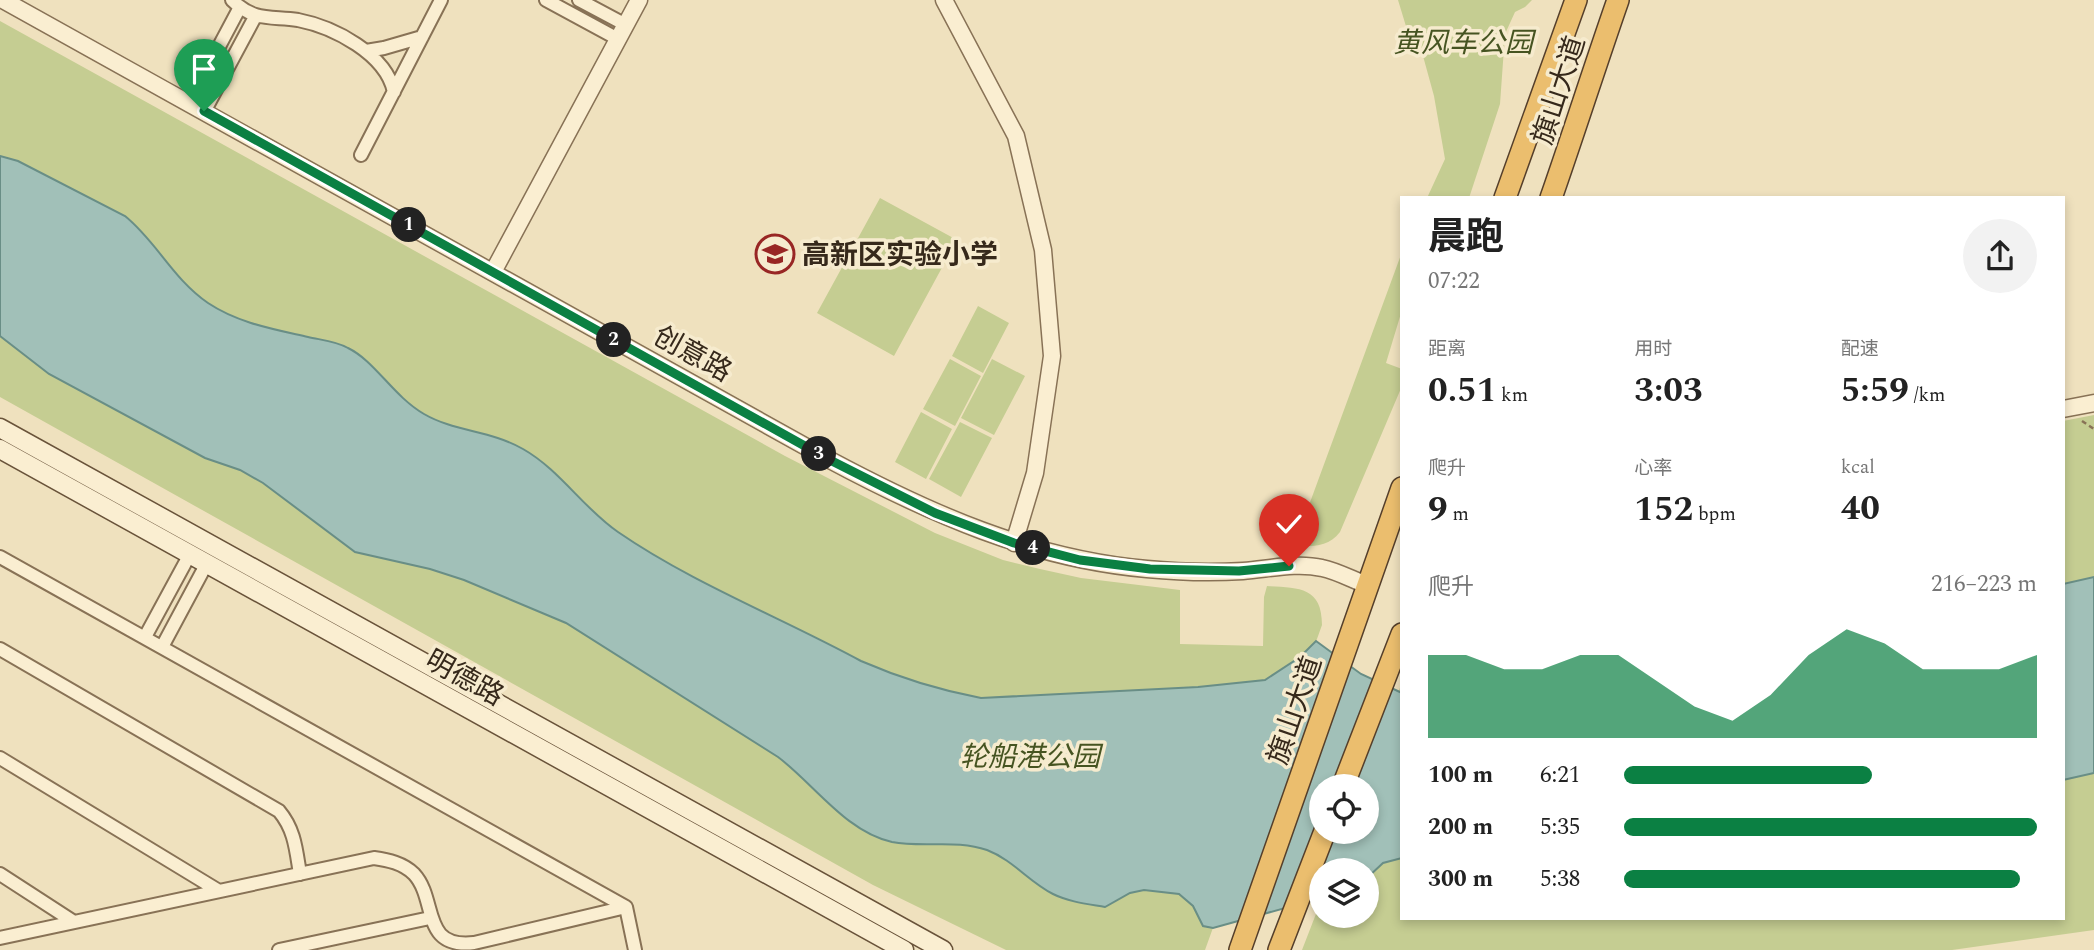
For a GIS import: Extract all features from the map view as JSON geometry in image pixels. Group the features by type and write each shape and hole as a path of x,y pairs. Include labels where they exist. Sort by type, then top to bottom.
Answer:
{"highway":[{"name":"旗山大道","path":"1506,196 1576,0"},
{"name":"旗山大道","path":"1551,196 1582,112 1618,0"},
{"path":"1598,58 1627,0"},
{"name":"旗山大道","path":"1240,950 1400,494"},
{"path":"1348,774 1400,639"},
{"path":"1279,950 1320,844"}],"main road":[{"path":"0,428 943,950"},
{"name":"明德路","path":"0,449 898,949"}],"street":[{"name":"创意路","path":"3,0 888,491 935,513 1014,543 1080,560 1150,569 1239,571 1289,566 1322,568 1367,585"},
{"path":"361,155 441,0"},
{"path":"546,0 622,32"},
{"path":"579,0 622,32"},
{"path":"493,272 639,0"},
{"path":"944,0 1016,136 1043,250 1052,356 1035,473 1014,543"},
{"path":"188,103 236,4 256,15 309,23 366,51 382,64 392,82 394,92"},
{"path":"204,111 256,15"},
{"path":"366,51 422,37"},
{"path":"2065,409 2094,403"},
{"path":"145,637 190,554"},
{"path":"0,557 626,908 635,950"},
{"path":"162,647 207,564"},
{"path":"0,649 278,811 289,824 295,838 300,874"},
{"path":"0,758 219,891"},
{"path":"0,938 374,858 396,863 414,874 421,885 430,918 446,939 455,944 466,944 626,908"},
{"path":"0,874 74,922"},
{"path":"1228,950 1262,887"},
{"path":"279,950 430,918"}],"green space":[{"name":"黄风车公园","path":"1398,0 1532,0 1515,12 1505,34 1500,104 1470,196 1428,196 1445,159 1434,96 1420,45 1412,46"},
{"name":"轮船港公园","path":"0,21 785,456 935,533 1003,560 1040,569 1081,578 1180,590 1180,644 1263,646 1264,597 1267,586 1289,587 1313,596 1321,612 1322,625 1205,950 1006,950 873,885 0,397"},
{"path":"880,198 957,240 894,356 817,313"},
{"path":"1400,257 1400,317 1386,363 1400,368 1400,391 1340,532 1325,543 1294,546"},
{"path":"978,306 1009,323 983,373 952,356"},
{"path":"950,359 981,376 955,426 923,409"},
{"path":"992,359 1025,376 994,435 961,418"},
{"path":"921,412 952,429 926,479 895,462"},
{"path":"2094,415 2094,930 1952,950 1302,950 1311,928 1379,928 1379,858 1366,858 1366,844 1379,844 1379,774 1369,774 1400,688 1400,920 2065,920 2065,421"},
{"path":"960,422 992,438 961,497 929,479"}],"water":[{"path":"0,156 18,161 125,216 184,283 219,310 256,324 348,348 367,361 403,398 424,414 523,449 549,467 605,522 676,568 890,673 981,698 1198,687 1265,680 1300,657 1316,641 1361,674 1400,692 1400,859 1379,867 1379,858 1309,858 1309,901 1213,928 1203,926 1193,906 1179,894 1144,890 1130,893 1105,907 1085,904 1053,894 1005,859 987,850 964,845 904,844 875,837 845,818 778,757 566,623 464,580 430,569 355,552 263,483 240,470 205,458 49,374 0,336"},
{"path":"2094,577 2094,773 2065,780 2065,584"}],"place":[{"name":"高新区实验小学","path":"775,254"}],"route":[{"path":"204,111 828,459 935,513 1014,543 1080,560 1150,569 1239,571 1289,566"}]}
